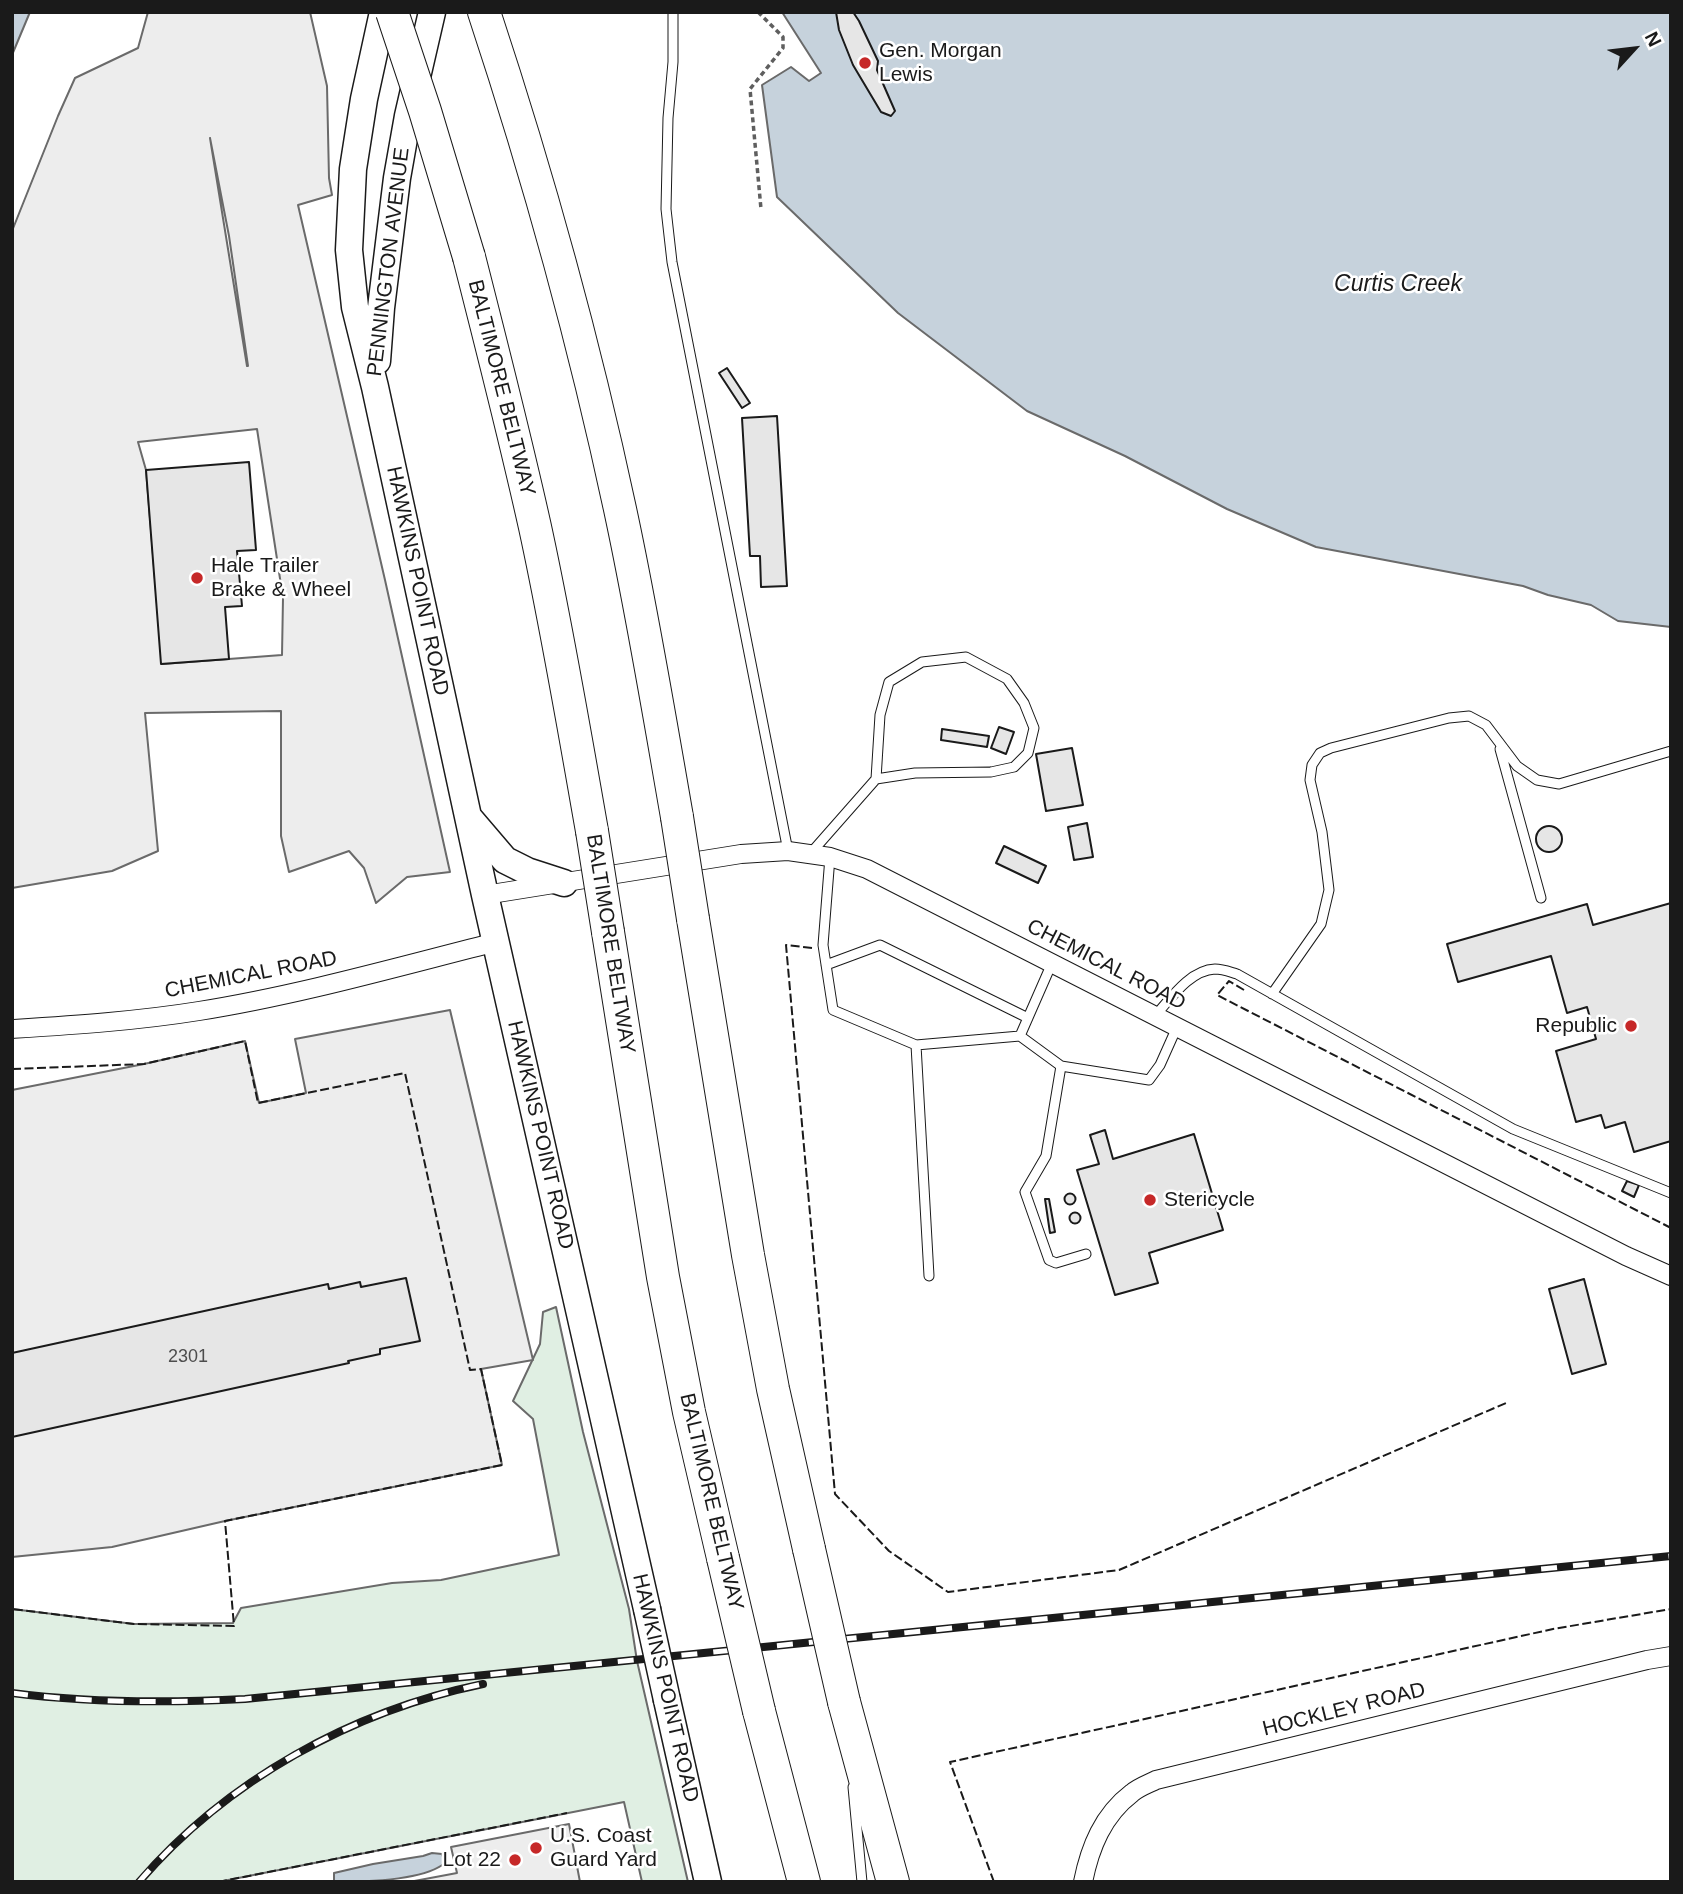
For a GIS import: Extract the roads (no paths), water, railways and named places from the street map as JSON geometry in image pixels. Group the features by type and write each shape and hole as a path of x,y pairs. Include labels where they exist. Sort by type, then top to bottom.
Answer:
{"highway":[{"name":"BALTIMORE BELTWAY","path":"392,12 469,257 535,527 567,685 663,1277 689,1412 759,1711 804,1882"},
{"path":"484,12 550,228 580,338 620,508 652,668 773,1389 844,1702 893,1882"}],"main road":[{"name":"PENNINGTON AVENUE","path":"375,387 355,307 349,250 353,169 364,99 383,12"},
{"name":"PENNINGTON AVENUE","path":"375,387 381,308 397,178 432,12"},
{"name":"HAWKINS POINT ROAD","path":"375,387 485,895 708,1882"},
{"path":"468,817 505,860 527,871 564,883"}],"street":[{"name":"CHEMICAL ROAD","path":"485,895 741,854 788,850 830,857 867,869 1626,1256 1671,1276"},
{"name":"CHEMICAL ROAD","path":"12,1029 102,1023 222,1007 496,942"},
{"name":"HOCKLEY ROAD","path":"1083,1882 1095,1838 1113,1811 1133,1792 1156,1780 1671,1656"}],"lane":[{"path":"673,12 666,209 672,262 788,850"},
{"path":"810,854 876,779 880,715 889,682 922,662 966,657 1007,679 1024,703 1034,728 1028,752 1014,767 991,772 915,773 876,779"},
{"path":"1272,994 1321,925 1329,890 1322,832 1310,780 1312,765 1320,753 1449,718 1469,716 1486,725 1517,766 1537,780 1559,784 1671,751"},
{"path":"1499,744 1541,898"},
{"path":"830,857 823,945 833,1010 915,1045 1020,1036 1061,1066 1149,1080 1160,1065 1177,1027"},
{"path":"826,965 880,945 1028,1018"},
{"path":"1020,1036 1052,963"},
{"path":"1155,1016 1188,981 1204,971 1219,968 1237,974 1513,1129 1671,1193"},
{"path":"915,1045 929,1276"},
{"path":"1061,1066 1046,1156 1026,1192 1049,1260 1056,1263 1086,1254"},
{"path":"844,1702 850,1757"},
{"path":"851,1771 862,1882"}],"water":[{"path":"12,12 30,12 12,55"},
{"name":"Curtis Creek","path":"782,12 1671,12 1671,627 1618,621 1591,605 1523,586 1316,547 1227,509 1125,456 1027,411 898,313 777,197 762,85 791,67 809,81 821,73"},
{"path":"432,1853 442,1854 445,1863 422,1874 360,1882 334,1882 334,1873"}],"railway":[{"path":"12,1693 128,1701 245,1699 1671,1556"},
{"path":"139,1882 174,1845 211,1812 295,1755 386,1712 483,1684"}],"place":[{"name":"Gen. Morgan Lewis","path":"865,63"},
{"name":"Hale Trailer Brake & Wheel","path":"197,578"},
{"name":"Republic","path":"1631,1026"},
{"name":"Stericycle","path":"1150,1200"},
{"name":"U.S. Coast Guard Yard","path":"536,1848"},
{"name":"Lot 22","path":"515,1860"}]}
